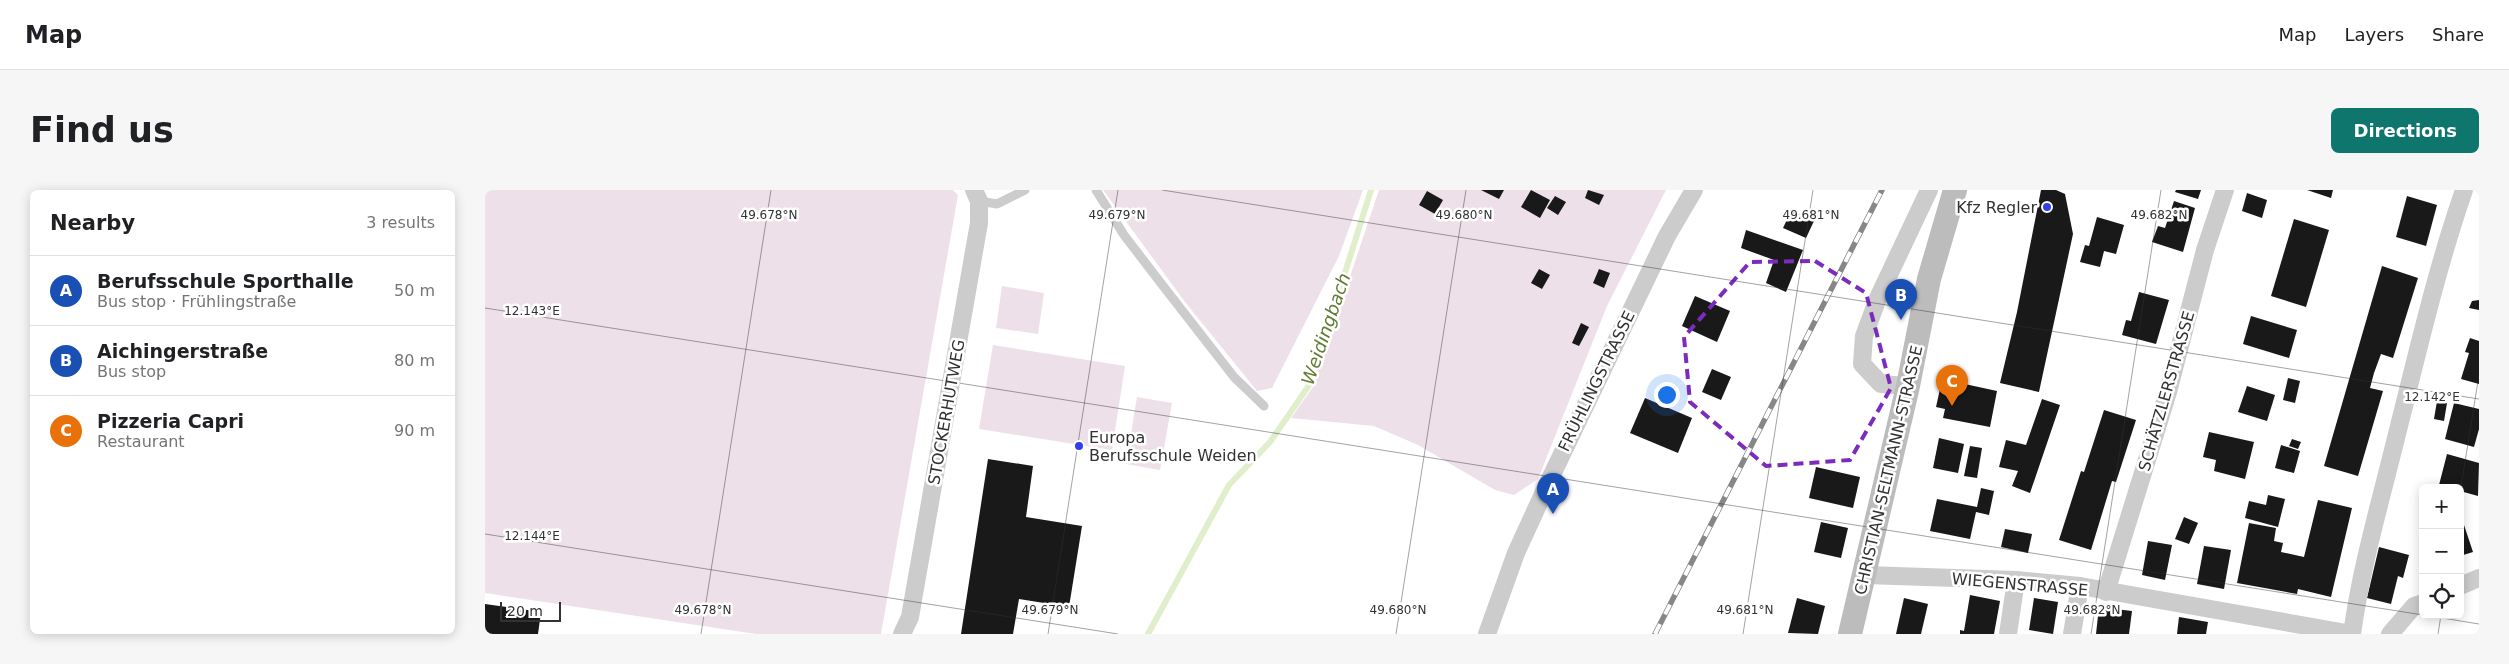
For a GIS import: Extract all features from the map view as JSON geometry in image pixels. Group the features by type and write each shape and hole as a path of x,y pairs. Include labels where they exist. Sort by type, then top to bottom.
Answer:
{"main road":[{"name":"CHRISTIAN-SELTMANN-STRASSE","path":"1850,634 1908,386 1929,279 1955,190"}],"street":[{"name":"FRÜHLINGSTRASSE","path":"1487,634 1517,553 1549,481 1667,236 1695,190"},
{"path":"1908,386 1881,384 1862,364 1864,336 1878,298 1929,190"},
{"name":"SCHÄTZLERSTRASSE","path":"2106,592 2168,392 2205,250 2225,190"},
{"path":"2352,634 2358,593 2401,418 2450,229 2464,190"},
{"name":"STOCKERHUTWEG","path":"902,634 911,617 979,223 977,196"},
{"name":"WIEGENSTRASSE","path":"1865,575 2016,580 2080,586 2352,634"},
{"path":"2464,584 2479,578"},
{"path":"2008,634 2016,580"},
{"path":"2073,634 2080,586"},
{"path":"2390,634 2414,606 2419,604"}],"lane":[{"path":"977,196 997,204 1025,190"},
{"path":"1096,190 1124,234 1160,282 1234,377 1264,406"}],"highlighted area":[{"path":"1815,261 1866,293 1891,388 1850,460 1766,466 1690,402 1684,337 1750,262"}],"shaded area":[{"path":"485,190 953,190 958,195 881,634 756,634 485,593"},
{"path":"1103,190 1363,190 1339,256 1272,388 1257,391 1185,302"},
{"path":"1379,190 1666,190 1607,306 1538,479 1514,495 1495,490 1418,445 1374,426 1291,418 1313,387"},
{"path":"1002,286 1044,293 1038,334 996,328"},
{"path":"993,345 1125,366 1112,450 979,429"},
{"path":"1137,397 1172,403 1160,470 1126,464"}],"building":[{"path":"1481,190 1504,190 1499,199"},
{"path":"1531,190 1550,200 1540,218 1521,207"},
{"path":"1588,190 1604,195 1599,205 1585,198"},
{"path":"2041,190 2056,190 2065,194 2073,234 2039,392 2000,383 2017,312"},
{"path":"2176,190 2201,190 2198,199 2175,192"},
{"path":"2307,190 2333,190 2331,198"},
{"path":"1427,191 1443,200 1435,214 1419,205"},
{"path":"2247,193 2267,200 2262,218 2242,211"},
{"path":"1555,196 1566,202 1558,215 1547,208"},
{"path":"2407,196 2437,205 2426,246 2396,237"},
{"path":"2174,201 2195,208 2183,252 2152,242 2158,226 2165,228"},
{"path":"1791,211 1814,221 1806,238 1783,228"},
{"path":"2097,217 2124,225 2116,254 2104,251 2100,267 2080,262 2085,245 2089,246"},
{"path":"2294,219 2329,230 2306,307 2271,296"},
{"path":"1746,230 1803,250 1786,292 1766,283 1774,260 1741,248"},
{"path":"2382,266 2418,278 2393,358 2381,354 2374,373 2370,388 2383,391 2358,476 2324,466"},
{"path":"1539,269 1550,275 1542,289 1531,283"},
{"path":"1599,269 1610,273 1604,288 1593,283"},
{"path":"2139,292 2169,300 2156,344 2122,335 2126,320 2131,321"},
{"path":"1695,296 1730,311 1717,342 1682,326"},
{"path":"2479,300 2479,310 2469,308 2472,301"},
{"path":"2251,316 2297,330 2289,358 2243,344"},
{"path":"1581,323 1589,327 1579,346 1572,343"},
{"path":"2470,338 2479,341 2479,384 2461,379 2469,353 2465,352"},
{"path":"1712,369 1731,377 1721,400 1702,392"},
{"path":"2288,378 2300,381 2295,403 2283,400"},
{"path":"1951,381 1997,391 1990,427 1943,418 1945,409 1936,407 1940,389 1949,391"},
{"path":"2247,386 2275,395 2267,421 2238,412"},
{"path":"1645,398 1692,418 1678,453 1630,433"},
{"path":"2042,399 2060,405 2030,493 2012,486 2018,471 1999,467 2006,440 2026,445"},
{"path":"2437,401 2447,403 2444,421 2434,419"},
{"path":"2454,403 2479,409 2479,429 2474,447 2445,439"},
{"path":"2104,410 2136,420 2116,482 2112,481 2091,550 2059,540 2081,471 2084,472"},
{"path":"2209,432 2254,442 2245,479 2214,471 2216,460 2203,457"},
{"path":"1939,438 1964,444 1958,473 1933,468"},
{"path":"2292,439 2301,442 2298,449 2289,446"},
{"path":"2281,445 2300,451 2294,473 2275,468"},
{"path":"1970,446 1982,448 1977,478 1964,476"},
{"path":"2447,454 2479,463 2478,496 2464,492 2464,484 2439,484"},
{"path":"988,459 1033,466 1026,517 1082,526 1069,607 1019,599 1013,634 961,634"},
{"path":"1816,467 1860,477 1853,508 1809,498"},
{"path":"1981,488 1994,491 1989,515 1976,512 1970,539 1930,531 1937,499 1977,507"},
{"path":"2268,495 2285,499 2278,527 2245,518 2249,501 2266,505"},
{"path":"2318,500 2352,508 2331,597 2298,589 2297,594 2237,583 2249,523 2276,528 2274,541 2283,543 2281,552 2304,557"},
{"path":"2184,517 2198,523 2189,544 2175,539"},
{"path":"1821,522 1848,528 1841,558 1814,552"},
{"path":"2464,525 2473,552 2464,555"},
{"path":"2005,529 2032,534 2028,553 2001,547"},
{"path":"2148,541 2172,545 2165,580 2142,575"},
{"path":"2204,546 2231,550 2224,589 2197,584"},
{"path":"2379,547 2409,555 2403,578 2398,576 2391,604 2367,598"},
{"path":"1970,595 2000,601 1994,634 1960,634 1960,630 1964,631"},
{"path":"1797,598 1825,606 1818,634 1788,633"},
{"path":"1904,598 1928,604 1921,634 1896,634"},
{"path":"2034,598 2058,602 2053,634 2029,630"},
{"path":"485,604 541,612 538,634 485,634"},
{"path":"2099,607 2132,611 2129,634 2096,634"},
{"path":"2179,617 2208,622 2206,634 2177,634"}],"waterway":[{"name":"Weidingbach","path":"1148,634 1229,485 1270,442 1310,384 1371,190"}],"railway":[{"path":"1655,634 1882,190"}],"place":[{"name":"Kfz Regler","path":"2047,207"},
{"name":"Aichingerstraße","path":"1901,320"},
{"name":"Pizzeria Capri","path":"1952,406"},
{"name":"Europa Berufsschule Weiden","path":"1079,446"},
{"name":"Berufsschule Sporthalle","path":"1553,514"}]}
